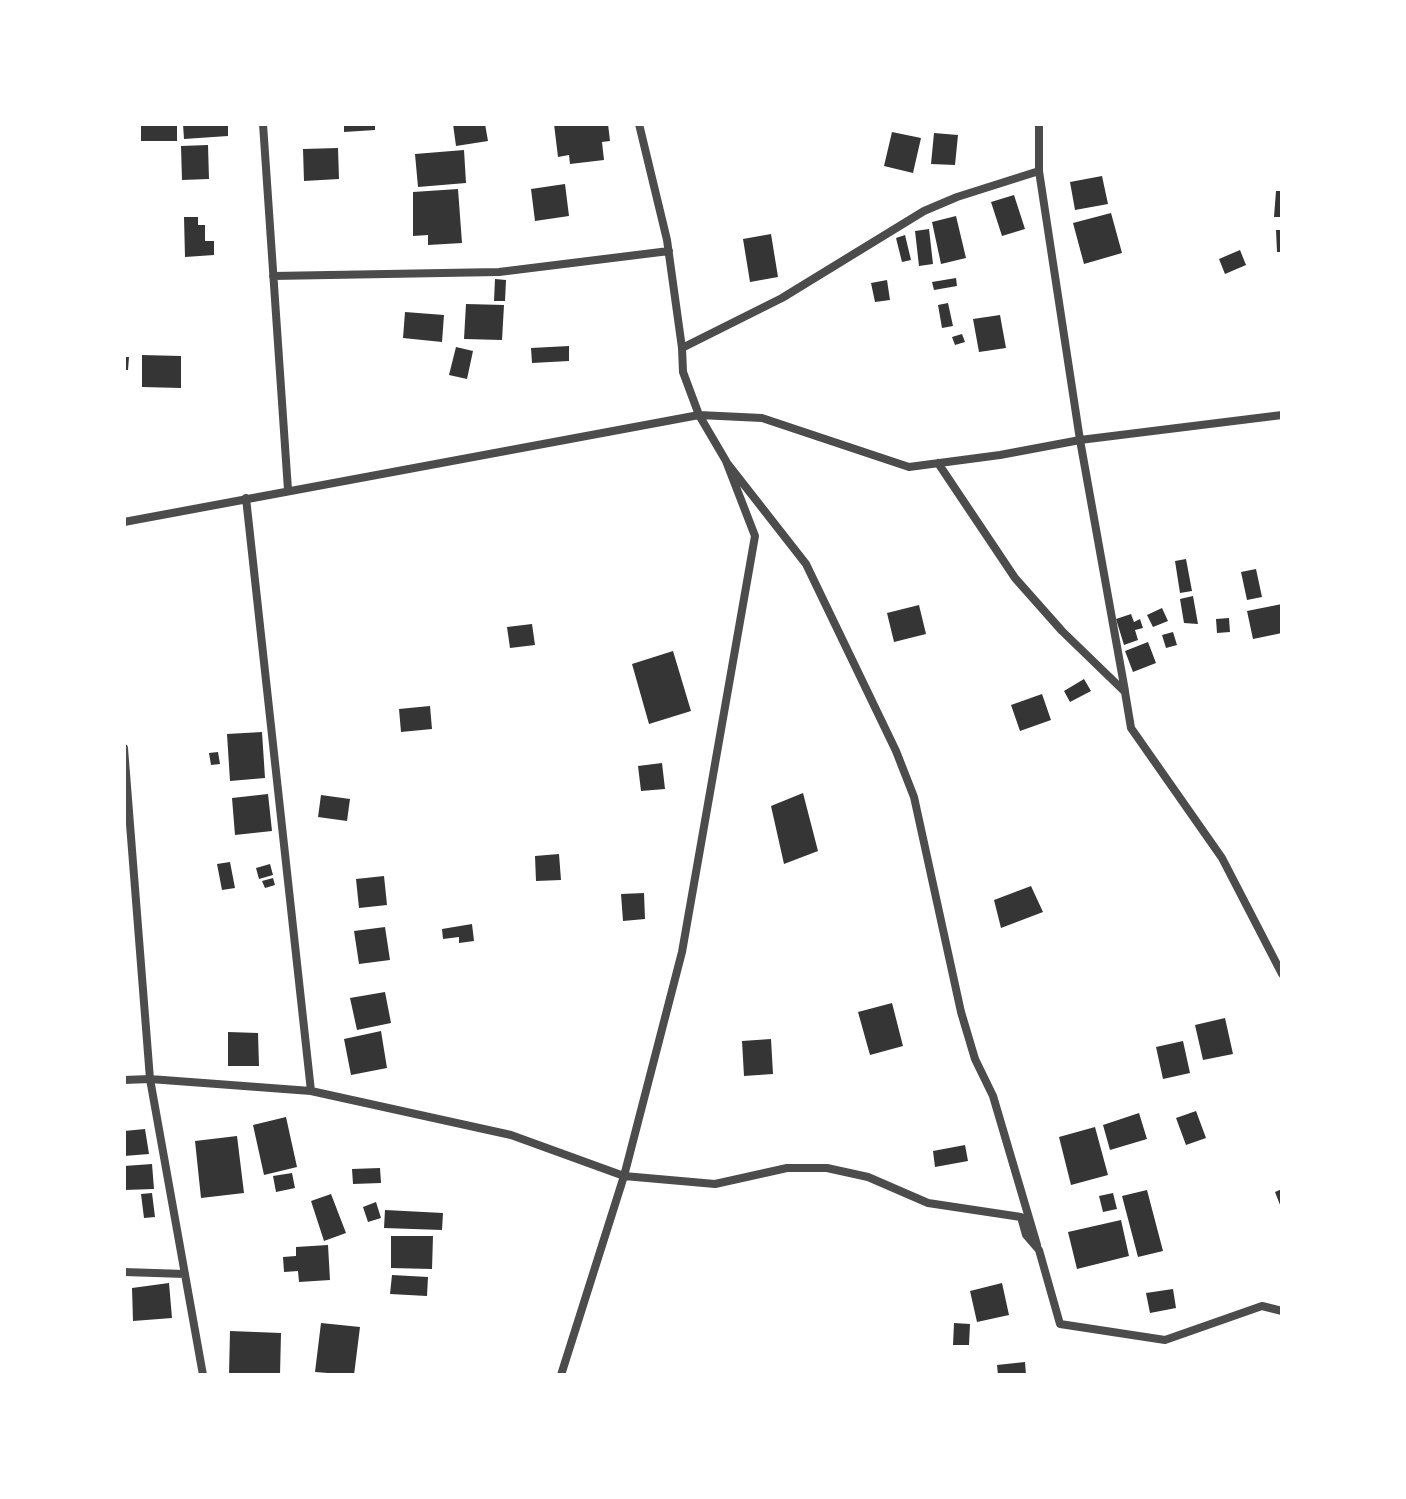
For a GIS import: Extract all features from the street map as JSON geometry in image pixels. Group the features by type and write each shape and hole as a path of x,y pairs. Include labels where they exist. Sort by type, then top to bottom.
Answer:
{"street":[{"path":"263,124 288,490"},
{"path":"639,124 669,251 683,372 699,415 726,461 806,564 896,751 914,797 961,1012 975,1059 993,1096 1060,1324 1165,1340 1262,1306 1282,1311"},
{"path":"1039,124 1039,171 1080,440 1131,728 1222,858 1282,974"},
{"path":"682,348 782,298 924,211 1039,171"},
{"path":"273,276 499,272 669,251"},
{"path":"124,522 699,415 762,418 909,467 1080,440 1282,415"},
{"path":"561,1375 624,1176 682,952 755,536 726,461"},
{"path":"938,463 1015,578 1062,631 1125,692"},
{"path":"246,498 311,1091"},
{"path":"124,748 150,1079 203,1375"},
{"path":"124,1080 150,1079 311,1091 511,1135 624,1176 715,1184 787,1168 827,1168 868,1177 928,1203 1021,1217 1026,1235 1039,1250"},
{"path":"124,1272 185,1274"}],"building":[{"path":"141,124 177,124 177,141 141,141"},
{"path":"183,124 228,124 228,136 184,139"},
{"path":"344,124 375,124 375,130 344,132"},
{"path":"453,124 485,124 488,141 456,146"},
{"path":"554,124 608,124 610,141 602,142 604,160 570,164 569,155 558,157"},
{"path":"892,132 921,138 913,173 884,166"},
{"path":"934,133 958,135 955,165 931,164"},
{"path":"208,145 209,179 182,180 181,146"},
{"path":"338,148 339,179 304,181 303,149"},
{"path":"464,150 466,183 418,187 415,154"},
{"path":"1102,176 1108,204 1075,210 1070,182"},
{"path":"565,184 569,216 535,221 531,189"},
{"path":"458,189 462,243 428,245 428,235 413,236 413,192"},
{"path":"1276,191 1282,191 1282,217 1274,217"},
{"path":"1014,195 1025,229 1002,236 991,202"},
{"path":"1111,213 1122,253 1084,264 1073,223"},
{"path":"956,216 966,258 941,264 932,222"},
{"path":"184,217 198,217 198,225 205,225 205,241 214,241 214,255 185,257"},
{"path":"929,229 933,264 919,266 915,231"},
{"path":"1276,230 1282,230 1282,252 1277,252"},
{"path":"771,234 778,277 750,282 743,239"},
{"path":"905,235 911,260 902,262 896,238"},
{"path":"1240,250 1246,265 1225,274 1219,259"},
{"path":"956,278 957,286 934,290 932,282"},
{"path":"495,279 506,280 505,301 494,301"},
{"path":"887,280 890,300 875,302 871,283"},
{"path":"948,303 953,326 942,328 938,305"},
{"path":"466,304 504,305 502,340 464,339"},
{"path":"405,312 444,315 442,342 403,338"},
{"path":"1000,315 1006,348 979,352 973,319"},
{"path":"962,334 965,342 955,345 952,337"},
{"path":"569,346 569,361 532,363 531,348"},
{"path":"456,347 473,351 467,379 449,375"},
{"path":"142,355 181,356 181,388 142,387"},
{"path":"124,357 129,357 128,370 124,370"},
{"path":"1186,559 1192,591 1180,593 1175,561"},
{"path":"1256,569 1262,597 1247,600 1241,572"},
{"path":"1193,596 1198,624 1184,623 1180,599"},
{"path":"1282,604 1282,633 1253,639 1247,611"},
{"path":"919,605 926,634 894,642 887,613"},
{"path":"1162,608 1168,621 1153,627 1147,615"},
{"path":"1131,614 1134,622 1140,619 1143,628 1135,630 1138,640 1124,645 1116,619"},
{"path":"1229,618 1230,632 1217,633 1216,619"},
{"path":"532,624 535,645 510,648 507,627"},
{"path":"1173,632 1177,645 1166,648 1162,635"},
{"path":"1148,642 1156,663 1133,672 1125,651"},
{"path":"673,651 691,711 649,724 632,664"},
{"path":"1084,679 1091,691 1070,702 1064,691"},
{"path":"1042,694 1051,720 1020,731 1011,705"},
{"path":"430,706 432,729 401,732 399,709"},
{"path":"262,732 265,778 230,781 227,734"},
{"path":"218,752 220,764 211,765 209,753"},
{"path":"662,763 665,789 641,791 638,766"},
{"path":"803,793 818,851 784,864 771,806"},
{"path":"268,794 272,831 235,835 232,798"},
{"path":"321,795 350,799 347,821 318,817"},
{"path":"559,854 561,880 536,881 535,856"},
{"path":"230,862 235,888 222,890 217,864"},
{"path":"270,864 273,875 259,879 256,868"},
{"path":"384,876 387,905 359,908 356,879"},
{"path":"273,878 275,885 265,888 262,881"},
{"path":"1031,886 1043,912 1001,928 994,900"},
{"path":"644,893 645,919 623,921 621,894"},
{"path":"472,924 474,941 459,943 459,937 443,939 442,929"},
{"path":"385,927 390,960 359,964 354,931"},
{"path":"385,992 391,1023 357,1030 350,998"},
{"path":"892,1003 903,1046 870,1055 858,1012"},
{"path":"1225,1018 1233,1054 1203,1060 1195,1025"},
{"path":"381,1031 387,1068 351,1075 344,1039"},
{"path":"228,1032 258,1033 259,1066 228,1066"},
{"path":"771,1039 773,1074 744,1076 742,1041"},
{"path":"1183,1041 1190,1073 1163,1079 1156,1047"},
{"path":"1196,1111 1206,1138 1186,1145 1176,1118"},
{"path":"1139,1113 1147,1139 1110,1150 1103,1125"},
{"path":"286,1117 297,1167 264,1175 253,1125"},
{"path":"1095,1127 1108,1175 1071,1185 1059,1137"},
{"path":"145,1129 149,1154 124,1156 124,1131"},
{"path":"237,1136 244,1193 201,1198 195,1141"},
{"path":"965,1145 968,1161 935,1167 933,1151"},
{"path":"152,1164 154,1189 124,1190 124,1166"},
{"path":"380,1168 381,1183 353,1184 352,1169"},
{"path":"292,1173 295,1188 276,1192 273,1176"},
{"path":"1282,1189 1282,1210 1275,1192"},
{"path":"1147,1190 1163,1251 1138,1257 1122,1196"},
{"path":"152,1193 155,1217 144,1218 141,1194"},
{"path":"1113,1193 1117,1209 1103,1212 1099,1196"},
{"path":"331,1194 346,1233 324,1241 311,1201"},
{"path":"376,1202 381,1218 368,1222 363,1207"},
{"path":"385,1210 443,1213 442,1230 384,1228"},
{"path":"1121,1220 1129,1256 1077,1269 1068,1232"},
{"path":"391,1236 433,1236 432,1269 391,1268"},
{"path":"328,1245 330,1280 299,1282 298,1271 284,1272 283,1257 296,1256 296,1247"},
{"path":"392,1275 428,1277 427,1296 390,1294"},
{"path":"169,1283 172,1318 133,1321 132,1288"},
{"path":"1002,1283 1009,1315 977,1322 970,1291"},
{"path":"1173,1289 1176,1308 1150,1313 1146,1293"},
{"path":"321,1323 360,1327 354,1375 315,1372"},
{"path":"954,1323 970,1324 969,1345 953,1345"},
{"path":"230,1331 281,1333 280,1375 229,1375"},
{"path":"1025,1362 1026,1375 998,1375 997,1365"}]}
